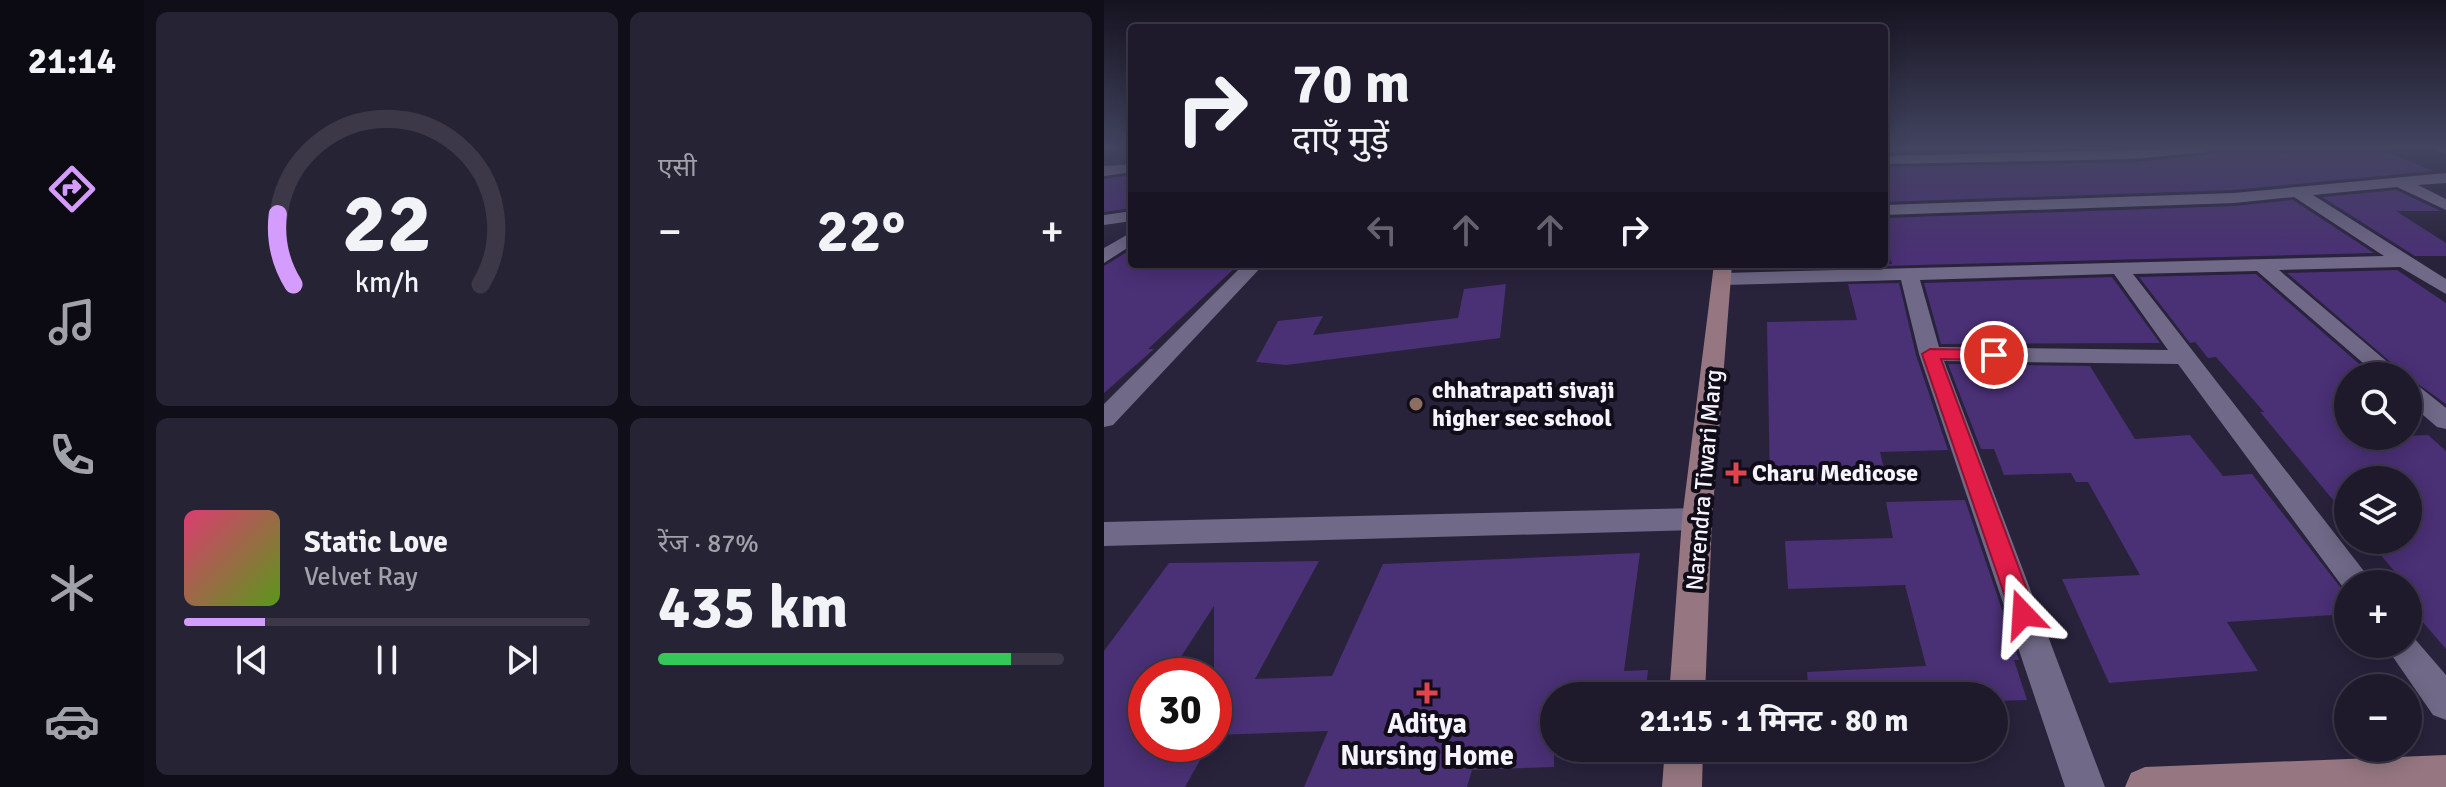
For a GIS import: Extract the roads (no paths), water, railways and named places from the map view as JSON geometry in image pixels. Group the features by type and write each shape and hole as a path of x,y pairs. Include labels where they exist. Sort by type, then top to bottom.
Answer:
{"street":[{"path":"1888,210 2083,206 2393,185"},
{"path":"2404,185 2446,205"},
{"path":"2297,192 2446,288"},
{"path":"1104,220 1128,217"},
{"path":"1104,257 1128,240"},
{"path":"1724,272 1909,275 2404,261"},
{"path":"2262,265 2376,362"},
{"path":"1104,419 1251,268"},
{"path":"2120,270 2345,570"},
{"name":"Narendra Tiwari Marg","path":"1688,682 1697,519 1724,272"},
{"path":"1909,275 1930,354 2085,787"},
{"path":"1930,354 2185,357"},
{"path":"2422,401 2446,421"},
{"path":"1104,534 1697,519"},
{"path":"2412,658 2446,703"},
{"path":"1682,787 1683,762"},
{"path":"2145,787 2446,775"}],"place":[{"name":"chhatrapati sivaji higher sec school","path":"1416,404"},
{"name":"Charu Medicose","path":"1736,473"},
{"name":"Aditya Nursing Home","path":"1427,693"}]}
